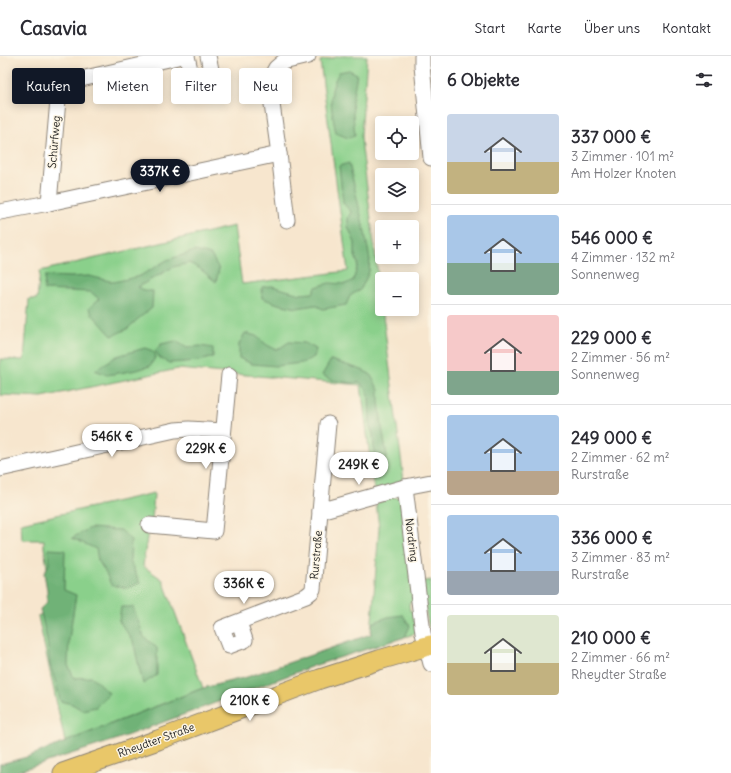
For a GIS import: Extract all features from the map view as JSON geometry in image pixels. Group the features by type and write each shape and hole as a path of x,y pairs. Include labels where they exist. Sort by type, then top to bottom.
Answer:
{"main road":[{"name":"Rheydter Straße","path":"63,773 165,737 320,679 429,646"}],"street":[{"name":"Schürfweg","path":"50,202 58,96 63,85 72,81 182,56"},
{"path":"187,56 192,79 212,74 208,56"},
{"path":"287,220 270,90 271,77 276,68 283,62 308,56"},
{"path":"422,56 423,82 431,158"},
{"path":"0,212 279,154"},
{"path":"149,525 214,530 229,375"},
{"name":"Rurstraße","path":"239,622 306,596 311,592 314,585 328,424"},
{"path":"0,469 175,430 189,428 223,431"},
{"path":"320,511 405,487 431,482"},
{"name":"Nordring","path":"405,487 423,633 429,646 431,664"}],"green space":[{"path":"341,56 367,56 361,136 375,251 375,264 377,264 378,272 375,272 375,316 383,316 404,481 374,491 361,385 178,369 42,397 0,395 0,359 24,360 29,299 37,299 40,271 234,226 242,284 348,271 320,61"},
{"path":"349,70 357,74 352,102 355,136 348,138 336,133 332,114 331,95 334,82 339,72"},
{"path":"349,163 370,260 369,272 361,289 350,296 346,305 323,309 315,305 297,308 278,304 262,298 262,287 272,286 300,294 313,293 316,287 329,283 345,284 353,281 358,264 355,256 355,243 348,227 348,218 351,212 343,203 339,166"},
{"path":"195,251 211,255 219,269 216,282 199,268 189,263 173,267 138,287 146,291 153,291 152,308 127,329 112,336 92,314 89,308 99,299 91,292 44,290 45,276 89,276 114,282 140,276 167,260"},
{"path":"245,333 256,336 267,345 277,350 289,342 305,343 316,349 314,357 302,363 276,366 252,364 239,358 239,344"},
{"path":"176,341 187,348 200,346 213,348 213,357 200,361 169,363 160,358 155,351 161,344"},
{"path":"145,348 153,351 156,356 150,366 137,370 107,375 95,370 117,356"},
{"path":"331,360 370,374 379,390 382,427 387,456 381,468 375,468 373,434 370,427 369,397 367,390 360,382 352,383 331,380 322,375"},
{"path":"154,493 152,522 148,531 143,566 163,580 203,688 65,742 38,616 53,608 44,540 22,540 21,523"},
{"path":"393,497 400,498 415,602 409,603 410,611 417,611 419,632 373,647 371,634 379,528 376,503"},
{"path":"90,528 121,530 131,540 130,561 140,583 128,588 111,585 98,560 96,549 72,538"},
{"path":"48,549 65,550 64,590 76,595 69,639 68,665 74,678 92,677 109,693 96,707 82,710 72,704 60,701 50,665 47,640 40,609 47,602 47,590 44,573 49,564"},
{"path":"431,580 431,636 419,582"},
{"path":"121,607 133,607 144,637 157,648 157,675 143,684 133,641 119,621"},
{"path":"403,615 410,626 405,637 313,666 115,740 12,773 0,773 0,764 27,757 203,688 247,677 371,634 372,623 388,617"}]}
